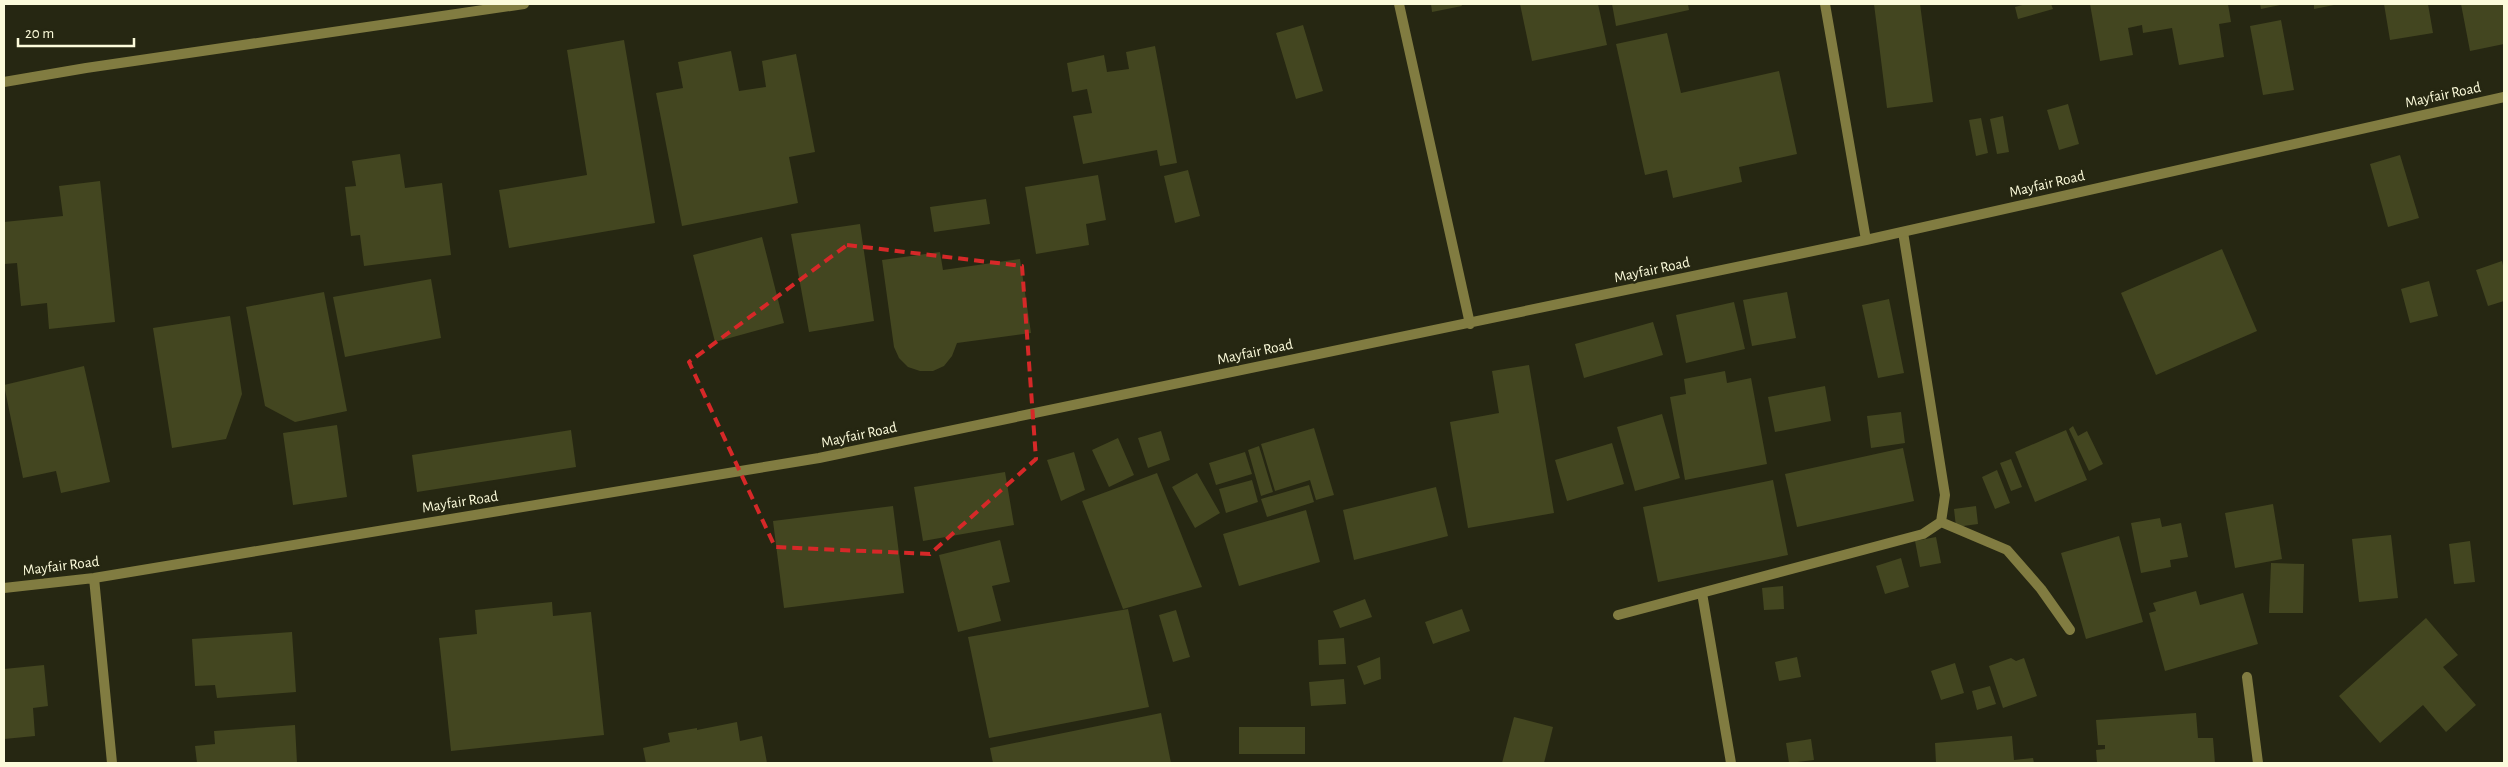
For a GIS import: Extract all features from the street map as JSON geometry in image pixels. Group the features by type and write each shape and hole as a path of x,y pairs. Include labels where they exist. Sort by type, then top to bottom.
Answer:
{"street":[{"path":"4,82 86,68 524,4"},
{"path":"1399,4 1470,324"},
{"path":"1825,4 1866,240"},
{"name":"Mayfair Road","path":"4,588 94,578 819,458 1470,324 1866,240 2504,97"},
{"path":"1618,615 1923,534 1941,522 1945,495 1903,232"},
{"path":"1941,522 2007,550 2041,589 2070,630"},
{"path":"94,578 112,763"},
{"path":"1702,593 1731,763"},
{"path":"2247,677 2258,763"}],"highlighted area":[{"path":"847,245 1022,266 1036,459 930,554 775,547 689,362"}],"building":[{"path":"1431,4 1461,4 1462,6 1432,12"},
{"path":"1520,4 1598,4 1607,45 1532,61"},
{"path":"1612,4 1688,4 1689,10 1616,26"},
{"path":"1874,4 1920,4 1933,102 1887,108"},
{"path":"2026,4 2051,4 2053,9 2018,19 2015,7"},
{"path":"2090,4 2228,4 2231,22 2219,24 2224,57 2179,65 2172,28 2143,33 2142,25 2128,28 2133,55 2100,61"},
{"path":"2260,4 2279,4 2280,5 2261,9"},
{"path":"2314,4 2334,4 2334,5 2314,9"},
{"path":"2384,4 2428,4 2433,33 2390,40"},
{"path":"2461,4 2503,4 2504,44 2470,51"},
{"path":"2281,20 2294,90 2263,95 2250,26"},
{"path":"1303,25 1323,91 1296,99 1276,33"},
{"path":"1667,33 1681,93 1779,71 1797,154 1739,167 1742,182 1673,198 1667,170 1645,175 1616,44"},
{"path":"624,40 655,223 509,248 499,190 587,175 567,50"},
{"path":"1155,46 1177,163 1160,166 1157,150 1083,164 1073,116 1092,113 1087,89 1072,92 1067,63 1104,55 1107,72 1129,69 1126,52"},
{"path":"731,51 739,91 766,87 762,61 796,54 815,152 789,157 798,203 682,226 656,93 683,88 678,62"},
{"path":"2068,104 2079,144 2059,150 2047,110"},
{"path":"2003,116 2009,152 1997,154 1990,119"},
{"path":"1981,118 1988,153 1976,156 1969,120"},
{"path":"400,154 405,188 442,183 451,255 364,266 360,235 351,236 345,187 356,186 352,161"},
{"path":"2400,155 2419,218 2388,227 2370,164"},
{"path":"1188,170 1200,216 1175,223 1164,176"},
{"path":"1098,175 1106,220 1086,224 1089,245 1036,254 1025,187"},
{"path":"100,181 115,322 49,329 47,303 21,306 17,263 4,264 4,222 63,216 59,186"},
{"path":"986,199 990,224 934,232 930,207"},
{"path":"860,224 874,321 809,332 791,234"},
{"path":"762,237 784,323 715,342 693,255"},
{"path":"2222,249 2257,331 2156,375 2121,293"},
{"path":"940,252 943,270 1020,259 1031,333 957,343 952,356 944,366 933,371 920,371 908,367 899,358 894,347 882,260"},
{"path":"2502,261 2504,270 2504,301 2488,306 2476,270"},
{"path":"431,279 441,338 345,357 333,297"},
{"path":"2429,281 2438,316 2410,323 2401,289"},
{"path":"324,292 347,411 295,422 265,406 246,307"},
{"path":"1787,292 1796,338 1752,346 1743,300"},
{"path":"1889,299 1904,373 1878,378 1862,305"},
{"path":"1734,302 1745,349 1686,363 1676,315"},
{"path":"230,316 242,394 226,439 172,448 153,328"},
{"path":"1653,322 1663,355 1584,378 1575,344"},
{"path":"1529,365 1554,513 1468,528 1450,422 1499,413 1492,371"},
{"path":"84,366 110,482 61,493 56,471 23,478 4,385"},
{"path":"1725,371 1727,383 1751,378 1767,464 1685,480 1670,397 1686,394 1684,379"},
{"path":"1825,386 1831,421 1775,432 1768,397"},
{"path":"1901,412 1905,443 1871,448 1867,416"},
{"path":"1662,414 1680,478 1635,491 1617,427"},
{"path":"337,425 347,497 293,505 283,433"},
{"path":"2073,426 2078,436 2087,431 2103,464 2089,471 2069,429"},
{"path":"1314,428 1334,495 1316,500 1310,480 1275,491 1261,444"},
{"path":"571,430 576,467 417,492 412,455"},
{"path":"2066,430 2087,480 2035,502 2015,452"},
{"path":"1161,431 1170,460 1148,468 1138,438"},
{"path":"1118,438 1134,475 1109,487 1092,450"},
{"path":"1612,443 1624,484 1567,501 1555,460"},
{"path":"1259,446 1273,492 1261,496 1248,450"},
{"path":"1903,448 1914,501 1797,527 1785,474"},
{"path":"1074,452 1085,490 1061,501 1047,460"},
{"path":"1245,452 1252,474 1216,485 1209,463"},
{"path":"2011,459 2022,487 2011,491 2000,463"},
{"path":"1997,470 2010,503 1995,509 1982,477"},
{"path":"1005,472 1014,525 923,541 914,487"},
{"path":"1157,473 1202,587 1123,609 1082,501"},
{"path":"1197,473 1220,513 1195,528 1172,487"},
{"path":"1252,480 1258,502 1226,513 1219,489"},
{"path":"1773,480 1788,555 1658,582 1643,507"},
{"path":"1309,485 1314,502 1267,517 1261,499"},
{"path":"1436,487 1448,536 1354,560 1343,510"},
{"path":"2273,504 2282,559 2235,568 2225,513"},
{"path":"893,506 904,593 784,608 773,521"},
{"path":"1976,506 1978,524 1956,527 1954,509"},
{"path":"1306,510 1320,562 1239,586 1223,534"},
{"path":"2160,518 2162,527 2181,523 2188,557 2170,560 2171,567 2141,573 2131,523"},
{"path":"2391,535 2398,598 2359,602 2352,539"},
{"path":"2119,536 2143,622 2086,639 2061,553"},
{"path":"1936,537 1941,563 1920,567 1915,541"},
{"path":"1000,540 1010,582 992,586 1001,621 958,632 939,555"},
{"path":"2470,541 2475,582 2454,584 2449,544"},
{"path":"1901,558 1909,587 1885,594 1876,566"},
{"path":"2271,563 2304,564 2303,613 2269,613"},
{"path":"1783,586 1784,609 1764,610 1762,588"},
{"path":"2196,591 2200,605 2243,593 2258,644 2165,671 2149,613 2156,611 2153,603"},
{"path":"1365,599 1372,617 1340,628 1333,611"},
{"path":"552,602 553,616 591,612 604,735 451,751 439,638 477,634 475,610"},
{"path":"1128,609 1149,707 989,738 968,637"},
{"path":"1462,609 1470,631 1433,644 1425,622"},
{"path":"1176,610 1190,657 1173,662 1159,615"},
{"path":"2426,618 2458,655 2443,667 2476,705 2446,732 2423,705 2380,743 2339,696"},
{"path":"292,632 296,692 217,698 215,685 195,686 192,639"},
{"path":"1344,638 1346,664 1319,665 1318,640"},
{"path":"1380,657 1381,679 1364,685 1357,666"},
{"path":"1797,657 1801,677 1779,681 1775,662"},
{"path":"2011,658 2016,661 2024,658 2037,696 2003,708 1989,666"},
{"path":"1955,663 1964,693 1941,700 1931,671"},
{"path":"44,665 48,706 33,708 35,736 4,739 4,669"},
{"path":"1344,679 1346,704 1311,706 1309,682"},
{"path":"1990,686 1996,704 1977,710 1972,691"},
{"path":"1161,713 1171,763 993,763 990,748"},
{"path":"2196,713 2198,738 2213,738 2215,763 2097,763 2096,750 2105,749 2105,745 2098,745 2096,720"},
{"path":"1514,717 1553,727 1544,763 1502,763"},
{"path":"737,722 740,741 762,736 767,763 646,763 643,748 670,742 668,733 697,728 697,730"},
{"path":"295,725 297,763 197,763 195,746 215,744 214,731"},
{"path":"1239,727 1305,727 1305,754 1239,754"},
{"path":"2012,736 2014,760 2033,758 2034,763 1936,763 1935,743"},
{"path":"1811,739 1814,760 1789,763 1786,743"}]}
